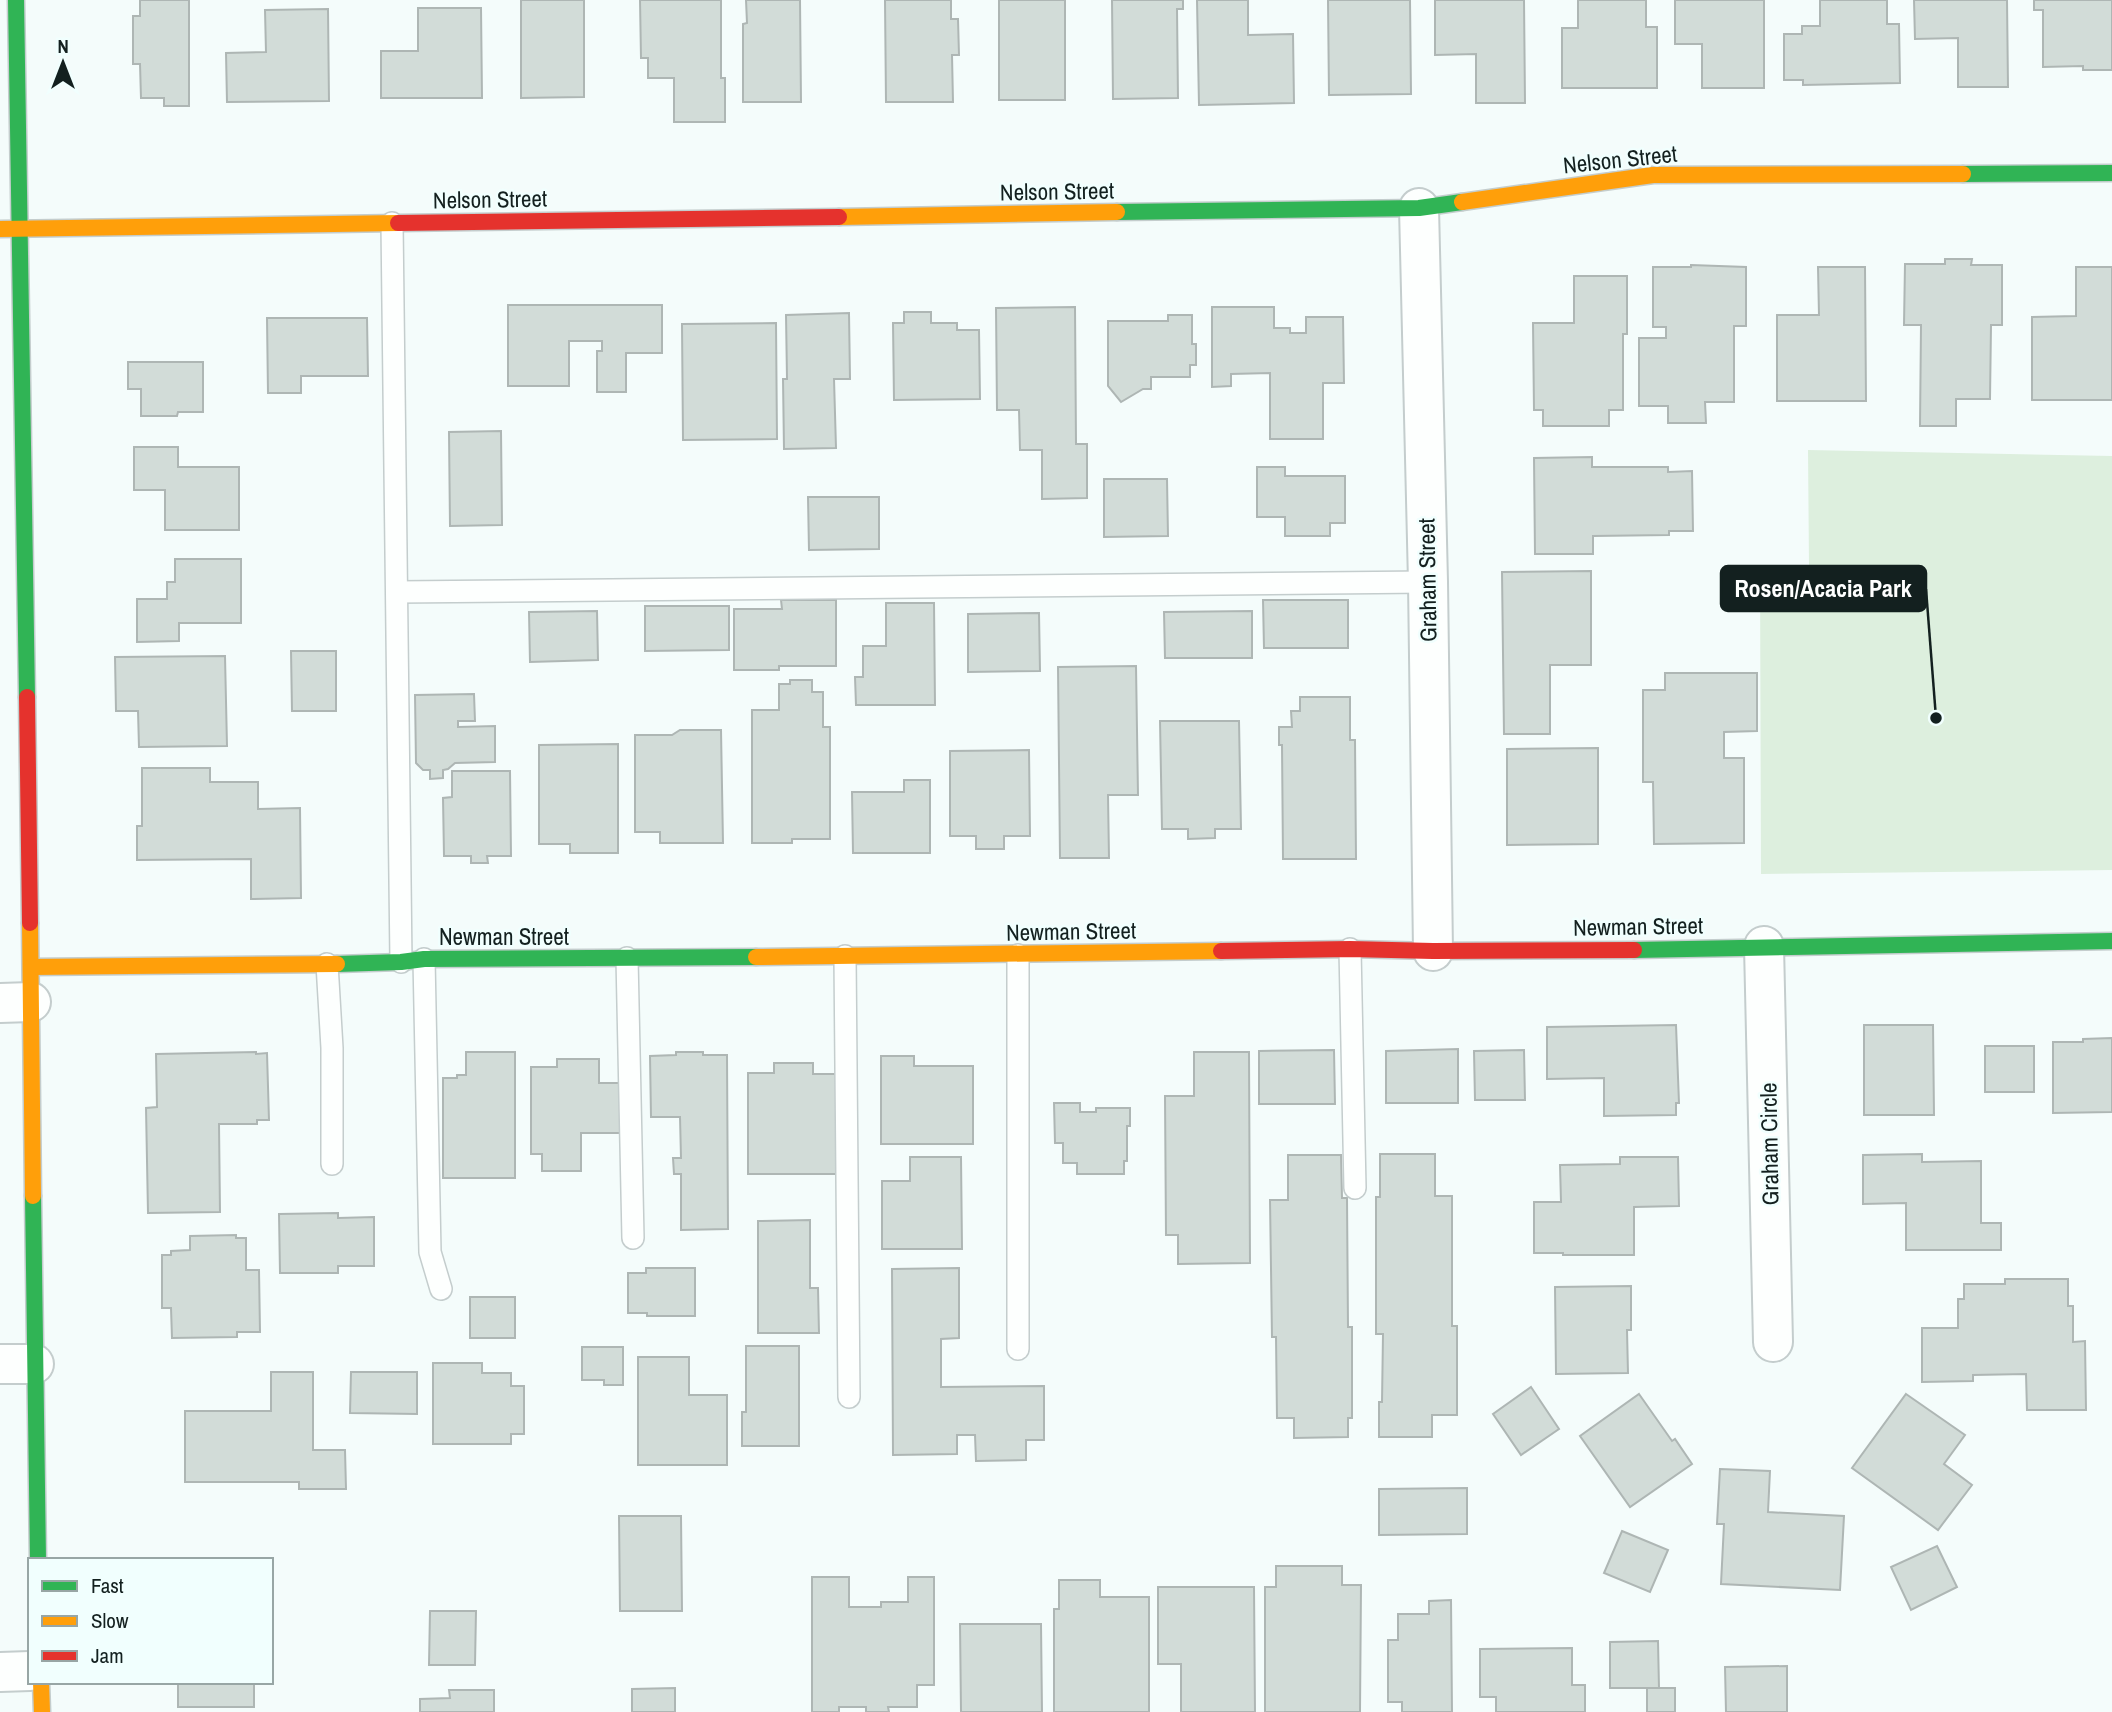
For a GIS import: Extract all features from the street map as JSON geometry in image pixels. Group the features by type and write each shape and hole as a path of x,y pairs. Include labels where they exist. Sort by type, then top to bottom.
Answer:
{"street":[{"path":"16,0 21,991 17,1364 38,1558"},
{"name":"Nelson Street","path":"0,229 1419,208 1653,175 2112,173"},
{"name":"Graham Street","path":"1419,208 1433,951"},
{"name":"Newman Street","path":"21,991 327,964 424,959 1018,955 1350,949 1599,951 2112,941"},
{"name":"Graham Circle","path":"1765,946 1773,1342"},
{"path":"0,1672 28,1671"},
{"path":"41,1684 42,1712"}],"lane":[{"path":"392,223 401,962"},
{"path":"397,592 1427,582"},
{"path":"1350,949 1355,1188"},
{"path":"1018,955 1018,1349"},
{"path":"845,956 849,1397"},
{"path":"627,958 633,1238"},
{"path":"424,959 430,1252 441,1289"},
{"path":"327,964 332,1048 332,1164"}],"green space":[{"path":"1808,450 2112,456 2112,870 1761,874 1760,567 1809,565"}],"building":[{"path":"140,0 189,0 189,106 164,106 164,98 141,98 140,64 133,64 133,16 140,16"},
{"path":"521,0 584,0 584,97 521,98"},
{"path":"640,0 721,0 721,78 725,78 725,122 674,122 674,78 648,78 648,58 641,58"},
{"path":"746,0 800,0 801,102 743,102 743,24 747,23"},
{"path":"885,0 951,0 951,19 958,19 959,55 952,55 953,102 886,102"},
{"path":"999,0 1065,0 1065,100 999,100"},
{"path":"1112,0 1183,0 1183,9 1177,9 1178,98 1113,99"},
{"path":"1197,0 1248,0 1248,35 1293,34 1294,103 1199,105"},
{"path":"1328,0 1410,0 1411,94 1329,95"},
{"path":"1435,0 1524,0 1525,103 1476,103 1476,54 1435,55"},
{"path":"1578,0 1646,0 1646,27 1657,27 1657,88 1562,88 1562,28 1578,28"},
{"path":"1675,0 1764,0 1764,88 1702,88 1702,44 1675,44"},
{"path":"1820,0 1887,0 1887,24 1899,24 1900,83 1803,85 1803,80 1784,80 1784,34 1802,34 1802,26 1820,26"},
{"path":"1914,0 2007,0 2008,87 1958,87 1958,38 1915,39"},
{"path":"2034,0 2112,0 2112,70 2083,70 2083,66 2043,67 2043,10 2034,10"},
{"path":"418,8 481,8 482,98 381,98 381,51 418,51"},
{"path":"328,9 329,101 227,102 226,53 266,52 265,10"},
{"path":"1945,259 1972,259 1971,265 2002,265 2002,325 1991,325 1990,399 1956,399 1956,426 1920,426 1921,325 1904,325 1905,264 1945,264"},
{"path":"1653,267 1746,267 1746,326 1734,326 1734,402 1705,402 1706,423 1668,423 1668,406 1639,406 1639,338 1666,338 1666,327 1653,327"},
{"path":"1818,267 1865,267 1866,401 1777,401 1777,315 1819,315"},
{"path":"2076,267 2112,267 2112,400 2032,400 2032,317 2076,316"},
{"path":"1574,276 1627,276 1627,334 1623,334 1623,410 1609,410 1609,426 1543,426 1543,410 1534,410 1533,323 1574,323"},
{"path":"508,305 662,305 662,353 626,353 626,392 597,392 597,351 602,351 602,341 569,341 569,386 508,386"},
{"path":"1075,307 1076,444 1087,444 1087,498 1042,499 1042,450 1020,450 1019,410 997,410 996,308"},
{"path":"1212,307 1274,307 1274,328 1290,328 1290,333 1306,333 1306,317 1343,317 1344,383 1323,383 1323,439 1270,439 1270,373 1231,374 1231,386 1212,387"},
{"path":"904,312 931,312 931,323 957,323 957,330 979,330 980,399 894,400 893,323 904,323"},
{"path":"849,313 850,379 834,379 836,448 784,449 786,315"},
{"path":"1168,315 1192,315 1192,344 1196,344 1196,365 1190,365 1190,377 1151,377 1151,389 1143,389 1121,402 1108,386 1108,321 1168,321"},
{"path":"267,318 367,318 368,376 301,376 301,393 268,393"},
{"path":"776,323 777,439 683,440 682,324"},
{"path":"128,362 203,362 203,412 178,412 177,416 141,416 141,389 128,389"},
{"path":"501,431 502,525 450,526 449,432"},
{"path":"134,447 178,447 178,467 239,467 239,530 165,530 165,490 134,490"},
{"path":"1592,457 1592,467 1668,467 1668,472 1692,471 1693,531 1669,531 1669,535 1593,536 1593,554 1535,554 1534,458"},
{"path":"1257,467 1285,467 1285,476 1345,476 1345,523 1330,523 1330,536 1285,536 1285,517 1257,517"},
{"path":"1104,479 1167,479 1168,536 1104,537"},
{"path":"808,497 879,497 879,549 809,550"},
{"path":"175,559 241,559 241,623 179,623 179,641 137,642 137,599 167,599 167,582 175,582"},
{"path":"1591,571 1591,665 1550,665 1550,734 1504,734 1502,572"},
{"path":"781,600 836,600 836,666 779,666 779,670 734,670 734,609 782,609"},
{"path":"1263,600 1348,600 1348,648 1264,648"},
{"path":"886,603 934,603 935,705 856,705 855,677 863,677 863,646 886,646"},
{"path":"645,606 729,606 729,650 645,651"},
{"path":"597,611 598,660 530,662 529,612"},
{"path":"1252,611 1252,658 1165,658 1164,612"},
{"path":"1039,613 1040,671 968,672 968,614"},
{"path":"291,651 336,651 336,711 292,711"},
{"path":"225,656 227,746 139,747 138,711 116,711 115,657"},
{"path":"1136,666 1138,795 1108,795 1109,858 1060,858 1058,667"},
{"path":"1665,673 1757,673 1757,731 1724,732 1724,758 1744,758 1744,843 1654,844 1653,782 1643,782 1643,690 1665,690"},
{"path":"790,680 812,680 812,692 823,692 823,727 830,727 830,839 752,843 752,710 779,710 779,684 790,684"},
{"path":"474,694 475,721 458,721 458,727 495,726 495,762 455,763 443,770 443,778 430,779 430,770 423,770 416,763 415,695"},
{"path":"1300,697 1350,697 1350,740 1355,740 1356,859 1283,859 1282,745 1279,745 1279,727 1292,727 1291,711 1300,711"},
{"path":"1160,721 1239,721 1241,829 1215,829 1215,838 1188,839 1188,829 1162,829"},
{"path":"680,730 721,730 723,843 660,843 660,832 635,832 635,735 672,735"},
{"path":"618,744 618,853 570,853 570,844 539,844 539,745"},
{"path":"1598,748 1598,844 1507,845 1507,749"},
{"path":"1029,750 1030,836 1004,836 1004,849 976,849 976,836 950,836 950,751"},
{"path":"142,768 210,768 210,782 258,782 258,809 300,808 301,898 251,899 251,859 137,860 137,826 142,826"},
{"path":"452,771 510,771 511,856 487,856 488,863 471,863 471,856 444,856 443,798 452,797"},
{"path":"904,780 930,780 930,853 853,853 852,792 904,792"},
{"path":"1676,1025 1679,1103 1676,1103 1676,1115 1604,1116 1604,1078 1547,1079 1547,1027"},
{"path":"1864,1025 1933,1025 1934,1115 1864,1115"},
{"path":"2112,1038 2112,1112 2053,1113 2053,1042"},
{"path":"1985,1046 2034,1046 2034,1092 1985,1092"},
{"path":"1458,1049 1458,1103 1386,1103 1386,1051"},
{"path":"1334,1050 1335,1104 1259,1104 1259,1051"},
{"path":"1524,1050 1525,1100 1475,1100 1474,1051"},
{"path":"466,1052 515,1052 515,1178 443,1178 443,1078 466,1075"},
{"path":"676,1052 727,1055 728,1229 681,1230 681,1174 674,1174 673,1158 681,1158 680,1117 651,1117 650,1056 676,1055"},
{"path":"1194,1052 1249,1052 1250,1263 1178,1264 1178,1235 1166,1235 1165,1096 1194,1096"},
{"path":"267,1053 269,1120 257,1120 257,1124 219,1124 220,1212 148,1213 146,1108 157,1107 156,1054"},
{"path":"881,1056 914,1056 914,1066 973,1066 973,1144 881,1144"},
{"path":"557,1059 599,1059 599,1083 621,1083 621,1133 581,1133 581,1171 542,1171 542,1154 531,1154 531,1067 557,1067"},
{"path":"774,1063 813,1063 813,1074 837,1074 837,1174 748,1174 748,1073 774,1073"},
{"path":"1054,1103 1080,1103 1080,1112 1096,1112 1096,1108 1130,1108 1124,1174 1077,1174 1077,1163 1063,1163 1063,1143 1055,1143"},
{"path":"1380,1154 1435,1154 1435,1196 1452,1196 1452,1326 1457,1326 1457,1415 1432,1415 1432,1437 1379,1437 1383,1334 1376,1334 1376,1197 1380,1197"},
{"path":"1922,1154 1922,1162 1981,1161 1981,1223 2001,1223 2001,1250 1906,1250 1906,1203 1863,1204 1863,1155"},
{"path":"1288,1155 1341,1155 1342,1198 1347,1198 1348,1327 1352,1327 1352,1418 1348,1418 1348,1437 1294,1438 1294,1418 1277,1418 1276,1337 1272,1337 1270,1200 1288,1200"},
{"path":"910,1157 961,1157 962,1249 882,1249 882,1181 910,1181"},
{"path":"1620,1157 1678,1157 1679,1206 1634,1207 1634,1255 1534,1253 1534,1202 1561,1202 1560,1165 1620,1164"},
{"path":"338,1213 338,1218 374,1217 374,1266 338,1266 338,1273 280,1273 279,1214"},
{"path":"810,1220 810,1288 818,1288 819,1333 758,1333 758,1221"},
{"path":"236,1235 236,1238 246,1238 246,1270 259,1270 260,1332 237,1332 237,1337 172,1338 171,1308 162,1308 162,1255 171,1255 171,1251 190,1250 190,1236"},
{"path":"646,1268 695,1268 695,1316 647,1316 647,1313 628,1313 628,1273 646,1273"},
{"path":"959,1268 959,1338 941,1339 941,1387 1044,1386 1044,1440 1026,1440 1026,1460 976,1461 975,1435 957,1435 957,1454 893,1455 892,1269"},
{"path":"2005,1279 2068,1279 2068,1306 2073,1306 2073,1342 2085,1341 2086,1410 2027,1410 2026,1374 1973,1375 1973,1381 1922,1382 1922,1328 1958,1328 1958,1299 1964,1299 1964,1284 2005,1284"},
{"path":"1631,1286 1631,1330 1627,1330 1628,1373 1556,1374 1555,1287"},
{"path":"470,1297 515,1297 515,1338 470,1338"},
{"path":"746,1346 799,1346 799,1446 742,1446 742,1412 746,1412"},
{"path":"582,1347 623,1347 623,1385 604,1385 604,1380 582,1380"},
{"path":"638,1357 689,1357 689,1395 727,1395 727,1465 638,1465"},
{"path":"433,1363 482,1363 482,1373 511,1373 511,1386 524,1386 524,1434 511,1434 511,1444 433,1444"},
{"path":"271,1372 313,1372 313,1450 345,1450 346,1489 299,1489 299,1482 185,1482 185,1411 271,1411"},
{"path":"351,1372 417,1372 417,1414 350,1413"},
{"path":"1531,1387 1559,1429 1521,1455 1493,1414"},
{"path":"1639,1394 1692,1464 1630,1507 1580,1436"},
{"path":"1906,1394 1965,1435 1944,1464 1972,1485 1938,1530 1852,1468"},
{"path":"1720,1469 1770,1471 1768,1512 1844,1516 1840,1590 1721,1584 1724,1524 1717,1524"},
{"path":"1467,1488 1467,1534 1379,1535 1379,1489"},
{"path":"619,1516 681,1516 682,1611 620,1611"},
{"path":"1622,1531 1668,1550 1650,1592 1604,1573"},
{"path":"1937,1546 1957,1587 1911,1610 1891,1567"},
{"path":"1276,1566 1342,1566 1342,1585 1361,1585 1360,1712 1265,1712 1265,1587 1276,1587"},
{"path":"812,1577 849,1577 849,1607 881,1607 881,1602 908,1602 908,1577 934,1577 934,1685 917,1685 917,1707 888,1707 889,1712 866,1712 866,1707 839,1707 839,1712 812,1712"},
{"path":"1059,1580 1100,1580 1100,1597 1149,1597 1149,1712 1054,1712 1054,1609 1059,1609"},
{"path":"1158,1587 1254,1587 1255,1712 1181,1712 1181,1664 1158,1664"},
{"path":"1451,1600 1452,1712 1402,1712 1402,1702 1388,1702 1388,1640 1398,1640 1398,1614 1429,1614 1429,1601"},
{"path":"430,1611 476,1611 475,1665 429,1665"},
{"path":"960,1624 1041,1624 1042,1712 961,1712"},
{"path":"1658,1641 1659,1688 1610,1688 1610,1642"},
{"path":"1572,1648 1572,1685 1585,1685 1585,1712 1496,1712 1496,1697 1480,1697 1480,1649"},
{"path":"1787,1666 1787,1712 1726,1712 1725,1667"},
{"path":"178,1684 254,1684 254,1707 178,1707"},
{"path":"675,1688 675,1712 632,1712 632,1689"},
{"path":"1647,1688 1675,1688 1675,1712 1647,1712"},
{"path":"449,1690 494,1690 494,1712 420,1712 420,1699 450,1698"}],"traffic: fast":[{"path":"16,0 27,697"},
{"path":"1963,174 2112,173"},
{"path":"1117,212 1419,208 1462,202"},
{"path":"1634,950 2112,941"},
{"path":"337,964 424,959 756,957"},
{"path":"33,1196 38,1558"}],"traffic: slow":[{"path":"1462,202 1653,175 1963,174"},
{"path":"839,217 1117,212"},
{"path":"0,229 398,223"},
{"path":"30,923 33,1196"},
{"path":"756,957 1221,951"},
{"path":"31,967 337,964"},
{"path":"41,1684 42,1712"}],"traffic: jam":[{"path":"398,223 839,217"},
{"path":"27,697 30,923"},
{"path":"1221,951 1634,950"}],"place":[{"name":"Rosen/Acacia Park","path":"1936,718"}]}
